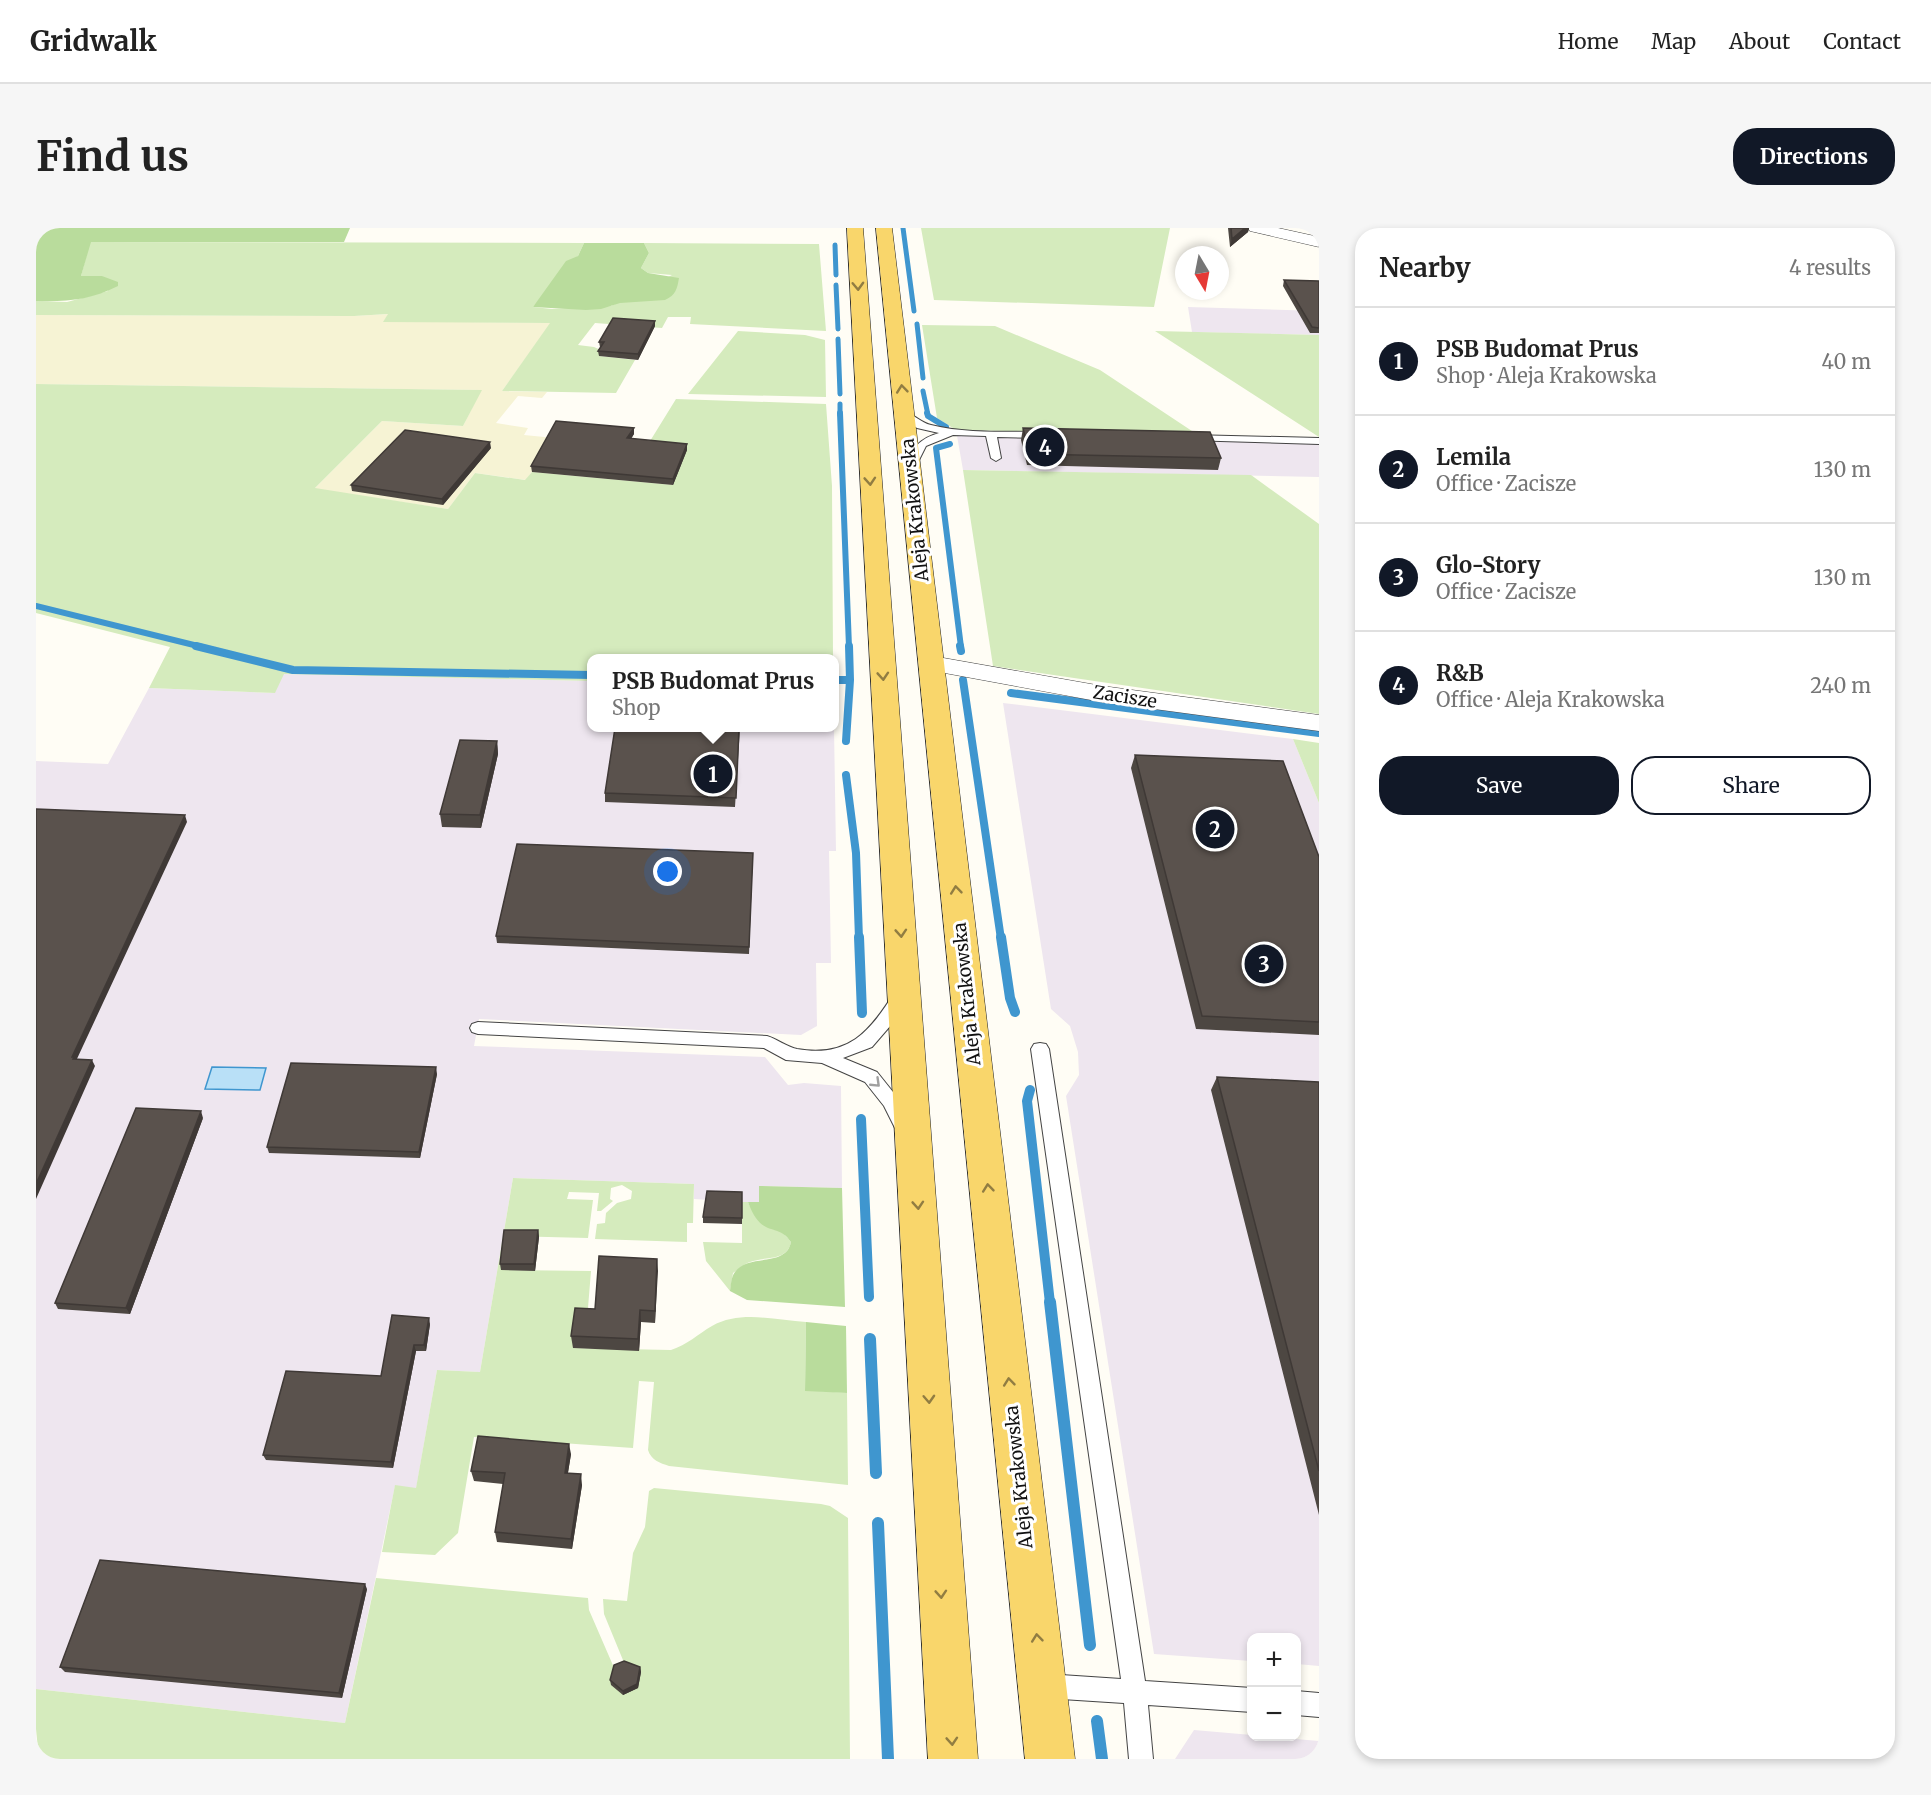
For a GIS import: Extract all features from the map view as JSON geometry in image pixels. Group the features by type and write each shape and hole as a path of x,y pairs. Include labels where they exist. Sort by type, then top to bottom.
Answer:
{"main road":[{"path":"855,228 953,1759"},
{"name":"Aleja Krakowska","path":"884,228 1050,1759"}],"street":[{"path":"1256,228 1319,242"},
{"name":"Zacisze","path":"932,664 1102,694 1319,723"}],"lane":[{"path":"905,415 932,430 1061,435"},
{"path":"910,468 918,446 927,440 963,433"},
{"path":"991,434 996,458"},
{"path":"1178,438 1319,441"},
{"path":"824,1057 866,1042 885,1021 904,990"},
{"path":"478,1028 767,1042 792,1055 824,1057 871,1077 891,1102 914,1146"},
{"path":"1040,1049 1134,1691 1141,1759"},
{"path":"1042,1685 1247,1700"},
{"path":"1301,1703 1319,1705"}],"shaded area":[{"path":"1188,307 1319,311 1319,335 1192,332"},
{"path":"389,314 384,321 551,323 502,391 547,392 542,398 518,396 496,423 528,428 524,435 565,439 673,485 532,472 526,480 475,473 448,509 314,489 382,421 463,426 481,390 36,384 36,315 354,316"},
{"path":"956,430 1319,438 1319,477 963,470"},
{"path":"283,674 587,681 587,732 834,732 836,851 829,851 831,963 816,963 817,1026 801,1035 479,1019 474,1046 765,1057 788,1085 804,1083 841,1086 842,1188 759,1186 759,1202 742,1202 694,1199 694,1184 513,1178 480,1372 437,1370 416,1489 395,1486 345,1723 36,1689 36,761 108,764 149,688 274,693"},
{"path":"1003,703 1293,739 1319,803 1319,1666 1301,1664 1301,1633 1247,1633 1247,1661 1154,1654 1066,1096 1079,1075 1078,1052 1070,1026 1051,1009"},
{"path":"1194,1730 1247,1735 1247,1741 1319,1741 1319,1759 1175,1759"}],"green space":[{"path":"36,228 350,228 344,242 91,242 81,276 102,276 118,282 118,286 88,297 36,301"},
{"path":"921,228 1170,228 1154,307 934,300"},
{"path":"90,242 584,243 578,256 533,307 552,309 611,306 672,275 648,273 641,268 649,253 644,243 819,244 826,331 690,324 691,317 668,317 662,328 595,323 578,345 603,351 599,356 635,360 616,393 502,391 550,323 383,322 388,314 354,316 36,315 36,301 67,302 108,291 102,276 81,276"},
{"path":"584,243 644,243 649,253 641,268 648,273 679,278 678,285 672,296 665,300 620,303 601,309 586,310 533,307 566,261 578,256"},
{"path":"922,325 995,326 1100,370 1198,435 956,430 937,418"},
{"path":"738,331 805,335 825,340 826,397 688,394"},
{"path":"1155,331 1319,335 1319,437"},
{"path":"36,384 482,390 463,426 382,421 315,488 448,509 475,473 525,480 532,472 673,485 647,446 676,399 826,404 832,486 833,654 587,654 587,681 284,674 275,693 149,688 170,647 36,613"},
{"path":"963,470 1251,475 1319,524 1319,714 993,666"},
{"path":"1293,739 1319,743 1319,803"},
{"path":"513,1178 694,1184 693,1223 687,1223 687,1242 595,1239 597,1224 605,1223 606,1213 617,1203 631,1199 632,1191 622,1185 611,1188 610,1199 613,1201 601,1211 597,1211 599,1193 569,1192 567,1199 593,1200 588,1238 505,1236 501,1270 591,1271 587,1320 573,1348 671,1350 712,1326 734,1318 758,1317 806,1322 805,1390 847,1393 848,1485 669,1466 659,1462 651,1456 648,1450 654,1382 639,1381 633,1448 474,1437 458,1533 435,1555 382,1552 395,1485 416,1488 437,1370 480,1372"},
{"path":"759,1186 842,1188 845,1307 747,1300 730,1291 733,1276 741,1266 782,1255 788,1250 791,1242 780,1232 764,1226 753,1214 748,1202 759,1202"},
{"path":"742,1202 748,1202 756,1214 791,1242 789,1248 780,1256 750,1262 733,1273 730,1291 706,1261 703,1242 742,1243"},
{"path":"806,1322 846,1326 847,1393 805,1391"},
{"path":"654,1488 821,1504 830,1506 848,1518 850,1759 39,1759 36,1689 345,1723 376,1578 588,1598 589,1610 615,1670 625,1665 604,1614 603,1599 627,1601 633,1553 645,1527 649,1491"}],"water":[{"path":"212,1067 266,1068 260,1090 205,1089"}],"building":[{"path":"1231,228 1245,228 1232,239"},
{"path":"1284,280 1319,281 1319,328 1312,327"},
{"path":"613,318 655,321 638,354 598,351 604,342 599,342"},
{"path":"556,421 634,428 627,438 687,444 673,479 531,466"},
{"path":"1023,428 1210,432 1221,458 1029,454"},
{"path":"405,430 490,442 442,499 351,485"},
{"path":"614,732 739,732 736,798 605,793"},
{"path":"460,740 497,741 480,815 440,814"},
{"path":"1135,755 1283,761 1319,857 1319,1022 1202,1016"},
{"path":"36,809 185,815 72,1057 73,1059 92,1060 36,1184"},
{"path":"517,844 753,853 749,947 496,936"},
{"path":"291,1063 436,1067 419,1152 267,1147"},
{"path":"1217,1077 1319,1082 1319,1471"},
{"path":"136,1108 201,1111 126,1308 55,1303"},
{"path":"707,1191 742,1192 742,1218 703,1217"},
{"path":"504,1230 538,1230 534,1264 500,1264"},
{"path":"599,1256 657,1259 655,1311 640,1310 638,1339 571,1336 575,1308 595,1309"},
{"path":"392,1315 429,1318 424,1345 414,1345 391,1462 263,1455 286,1371 381,1376"},
{"path":"478,1436 569,1444 565,1473 581,1474 571,1539 495,1532 505,1473 471,1471"},
{"path":"100,1560 365,1584 339,1693 60,1667"},
{"path":"624,1661 640,1667 637,1684 623,1691 610,1680 614,1665"}],"waterway":[{"path":"903,228 914,311"},
{"path":"835,245 836,275"},
{"path":"836,285 838,329"},
{"path":"917,324 923,378"},
{"path":"838,339 840,394"},
{"path":"923,391 928,415"},
{"path":"840,404 840,413"},
{"path":"840,413 849,647"},
{"path":"927,413 928,416 946,427"},
{"path":"950,444 936,448 961,647"},
{"path":"36,606 202,647"},
{"path":"196,646 293,670 587,675"},
{"path":"849,646 850,680"},
{"path":"960,646 961,651"},
{"path":"839,680 850,680"},
{"path":"846,741 850,680"},
{"path":"963,680 1001,939"},
{"path":"1011,693 1319,733"},
{"path":"846,775 856,853 859,939"},
{"path":"859,937 862,1013"},
{"path":"1001,937 1010,998 1015,1012"},
{"path":"1030,1090 1027,1101 1050,1303"},
{"path":"861,1119 869,1297"},
{"path":"1050,1302 1090,1645"},
{"path":"870,1339 876,1473"},
{"path":"878,1523 888,1759"},
{"path":"1097,1721 1102,1759"}],"place":[{"name":"R&B","path":"1045,447"},
{"name":"PSB Budomat Prus","path":"713,774"},
{"name":"Lemila","path":"1215,829"},
{"name":"Glo-Story","path":"1264,964"}]}
